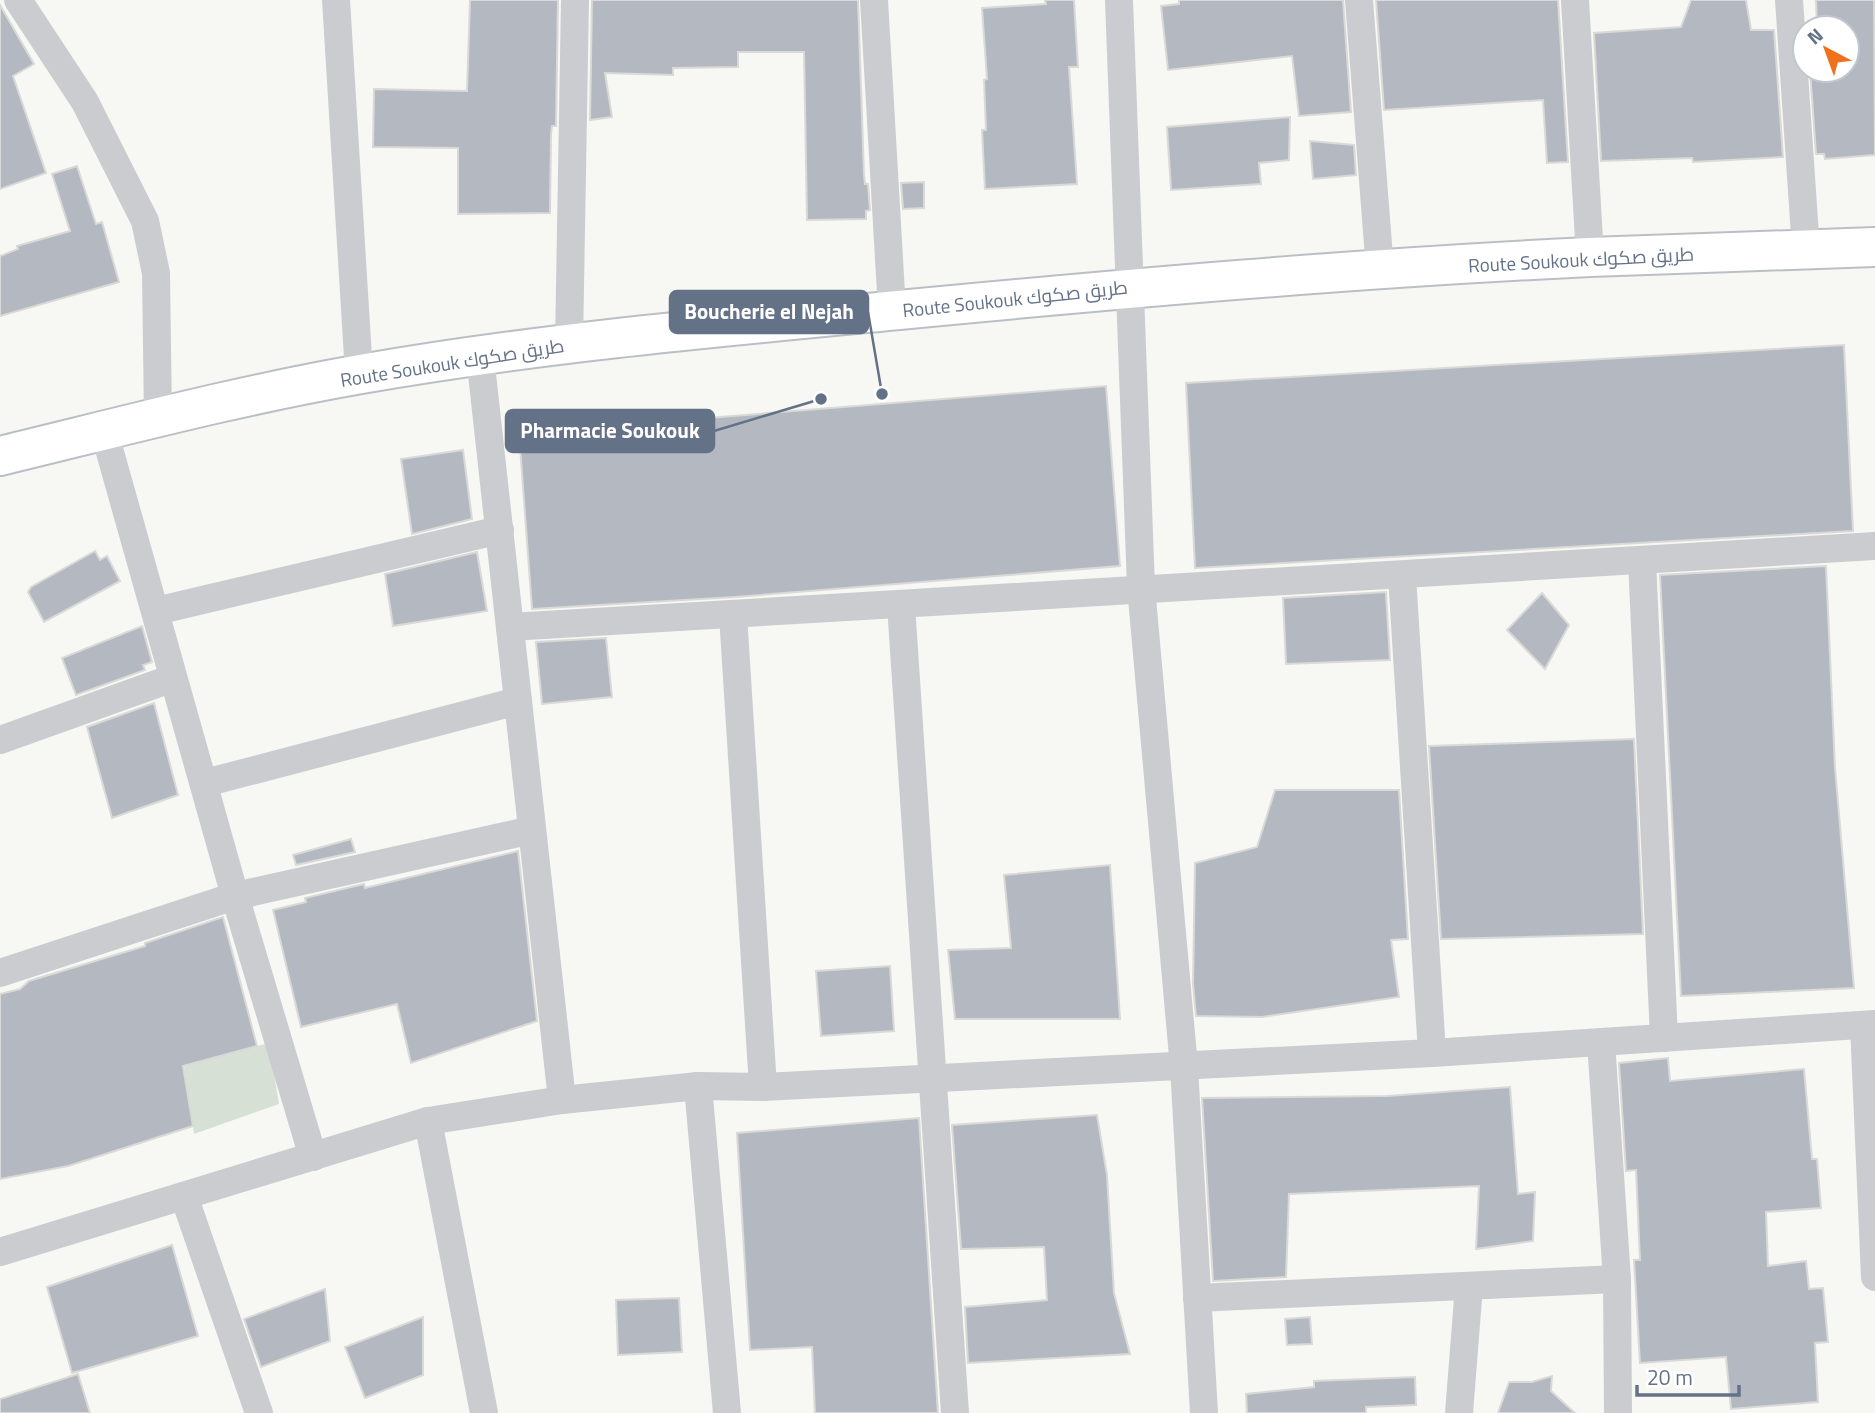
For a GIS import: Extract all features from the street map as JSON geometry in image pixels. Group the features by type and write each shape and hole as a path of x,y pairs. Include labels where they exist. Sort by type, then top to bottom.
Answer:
{"street":[{"path":"18,0 85,102 145,221 156,273 158,417"},
{"path":"336,0 359,374"},
{"path":"569,344 575,0"},
{"path":"874,0 892,310"},
{"path":"1119,0 1141,587 1184,1067 1204,1413"},
{"path":"1359,0 1380,270"},
{"path":"1575,0 1590,257"},
{"path":"1789,0 1806,250"},
{"name":"Route Soukouk طريق صكوك","path":"0,456 158,417 359,374 569,344 770,320 1129,287 1380,270 1590,257 1875,247"},
{"path":"480,356 562,1100"},
{"path":"104,430 235,896 313,1157"},
{"path":"156,611 499,530"},
{"path":"510,627 901,605 1141,587 1402,576 1875,546"},
{"path":"1642,561 1664,1038"},
{"path":"1402,576 1432,1053"},
{"path":"901,605 956,1413"},
{"path":"733,615 762,1087"},
{"path":"0,740 173,678"},
{"path":"205,783 518,701"},
{"path":"0,973 235,896 532,830"},
{"path":"0,1252 428,1121 562,1100 698,1086 762,1087 1184,1067 1869,1024 1874,1270"},
{"path":"1601,1042 1617,1279 1618,1413"},
{"path":"698,1086 727,1413"},
{"path":"428,1121 484,1413"},
{"path":"184,1196 259,1413"},
{"path":"1197,1298 1617,1279"},
{"path":"1459,1413 1469,1286"}],"shaded area":[{"path":"269,1043 279,1104 194,1134 184,1066"}],"building":[{"path":"470,0 558,0 556,126 552,126 551,135 550,213 458,214 458,148 373,147 374,89 467,91"},
{"path":"592,0 858,0 864,175 865,184 868,184 870,210 866,211 866,219 807,220 804,52 738,52 738,67 673,68 673,75 605,73 612,117 590,120"},
{"path":"1045,0 1074,0 1078,67 1069,67 1077,184 985,189 982,130 986,130 984,80 987,79 982,8 1046,4"},
{"path":"1179,0 1343,0 1351,112 1299,116 1292,56 1168,70 1161,6 1179,4"},
{"path":"1376,0 1558,0 1568,162 1547,163 1543,100 1384,110"},
{"path":"1691,0 1746,0 1751,30 1774,30 1783,157 1693,162 1692,158 1601,161 1594,33 1681,27"},
{"path":"1816,0 1874,0 1875,155 1825,159 1824,154 1816,154 1811,84 1861,84 1861,14 1816,14"},
{"path":"0,5 34,64 13,76 46,173 0,189"},
{"path":"1290,117 1289,160 1259,163 1261,184 1171,190 1167,127"},
{"path":"1310,141 1354,145 1356,175 1313,179"},
{"path":"77,166 96,224 102,222 119,282 0,316 0,256 18,249 17,246 70,231 52,174"},
{"path":"924,182 924,208 903,209 901,183"},
{"path":"1844,345 1853,531 1195,568 1186,383"},
{"path":"1106,386 1120,566 735,597 532,609 519,433"},
{"path":"463,450 472,519 412,534 401,459"},
{"path":"95,551 100,560 107,556 120,581 44,622 28,592 31,587"},
{"path":"477,552 487,611 393,626 385,574"},
{"path":"1826,566 1835,768 1854,988 1681,996 1660,575"},
{"path":"1386,592 1390,660 1286,664 1283,598"},
{"path":"1542,593 1569,625 1545,669 1507,630"},
{"path":"142,626 152,662 143,665 145,670 76,695 62,658"},
{"path":"606,638 612,697 542,704 536,642"},
{"path":"154,703 178,795 112,818 87,727"},
{"path":"1634,739 1643,934 1441,939 1429,746"},
{"path":"1275,790 1399,790 1408,939 1391,940 1399,997 1262,1017 1196,1016 1193,984 1195,863 1257,847"},
{"path":"351,839 355,852 296,865 293,855"},
{"path":"518,851 537,1021 411,1063 397,1004 301,1027 273,910 306,902 305,898 364,884 365,888"},
{"path":"1110,865 1120,1019 955,1019 948,950 1011,948 1004,875"},
{"path":"223,917 257,1046 183,1066 193,1126 68,1166 0,1179 0,994 20,989 29,981 145,946 145,943"},
{"path":"890,966 894,1031 821,1036 816,971"},
{"path":"1668,1058 1670,1081 1804,1069 1812,1159 1817,1159 1821,1208 1766,1212 1768,1266 1806,1261 1809,1289 1823,1288 1828,1342 1815,1343 1818,1402 1731,1409 1726,1357 1640,1363 1634,1260 1640,1260 1636,1170 1626,1171 1619,1063"},
{"path":"1510,1087 1518,1194 1535,1192 1533,1241 1476,1249 1479,1186 1289,1194 1286,1277 1213,1281 1202,1098 1387,1096"},
{"path":"1097,1115 1107,1175 1114,1293 1130,1354 968,1363 965,1307 1047,1300 1044,1247 961,1249 952,1125"},
{"path":"919,1118 938,1413 815,1413 812,1347 750,1350 737,1133"},
{"path":"172,1245 198,1336 72,1373 47,1287"},
{"path":"325,1289 330,1341 261,1367 244,1319"},
{"path":"679,1298 682,1352 618,1355 616,1300"},
{"path":"423,1317 423,1375 365,1398 345,1347"},
{"path":"1310,1317 1312,1344 1287,1345 1285,1319"},
{"path":"78,1374 90,1413 0,1413 0,1399"},
{"path":"1552,1376 1551,1391 1575,1413 1498,1413 1509,1382 1532,1382"},
{"path":"1415,1377 1416,1405 1366,1407 1366,1413 1247,1413 1246,1394 1314,1387 1314,1381"}],"place":[{"name":"Boucherie el Nejah","path":"882,394"},
{"name":"Pharmacie Soukouk","path":"821,399"}]}
